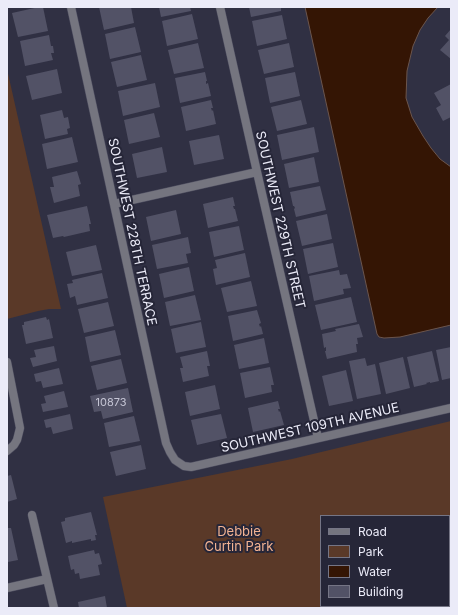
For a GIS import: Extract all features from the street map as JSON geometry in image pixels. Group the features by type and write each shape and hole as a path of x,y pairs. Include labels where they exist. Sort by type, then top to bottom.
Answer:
{"street":[{"name":"SOUTHWEST 228TH TERRACE","path":"71,7 166,443 175,460"},
{"name":"SOUTHWEST 229TH STREET","path":"220,7 256,172 318,438"},
{"path":"114,204 256,172"},
{"path":"7,362 19,423 17,440 7,451"},
{"name":"SOUTHWEST 109TH AVENUE","path":"175,460 184,466 191,467 451,408"},
{"path":"32,515 54,608"},
{"path":"7,588 47,579"}],"green space":[{"path":"7,69 61,309 38,311 7,319"},
{"name":"Debbie Curtin Park","path":"451,421 451,608 127,608 103,497 292,459"}],"water":[{"path":"305,7 438,7 420,30 413,46 407,71 406,98 412,117 423,136 440,159 451,167 451,325 400,337 384,338 379,337 377,334"}],"building":[{"path":"43,7 48,31 18,37 12,13"},
{"path":"99,7 131,7 134,23 104,30"},
{"path":"159,7 190,7 191,11 161,17"},
{"path":"249,7 281,7 281,11 251,17"},
{"path":"192,14 198,39 167,46 162,21"},
{"path":"282,15 287,39 257,46 252,21"},
{"path":"135,27 141,52 110,59 105,34"},
{"path":"451,29 451,59 440,50 449,40 445,36"},
{"path":"49,35 51,46 53,46 54,53 51,53 53,60 25,66 20,41"},
{"path":"198,43 204,68 174,74 168,50"},
{"path":"289,43 294,67 264,74 258,50"},
{"path":"141,55 147,80 117,87 111,62"},
{"path":"57,69 62,93 32,100 26,76"},
{"path":"205,72 207,81 206,84 208,83 211,96 180,103 175,78"},
{"path":"295,72 300,96 270,103 265,78"},
{"path":"155,83 160,107 123,116 118,91"},
{"path":"451,84 451,117 443,121 436,108 441,105 434,93"},
{"path":"211,100 213,108 211,108 212,111 213,110 216,124 186,131 181,107"},
{"path":"301,100 307,124 277,131 271,107"},
{"path":"62,110 64,118 68,117 70,128 67,129 68,134 45,139 40,115"},
{"path":"154,113 160,137 129,144 124,120"},
{"path":"314,127 319,152 282,160 277,135"},
{"path":"219,135 224,159 194,165 189,141"},
{"path":"72,137 78,162 47,169 42,144"},
{"path":"162,147 167,172 137,178 132,154"},
{"path":"314,157 319,182 289,188 284,164"},
{"path":"77,171 81,184 78,185 80,196 54,203 50,187 54,187 52,177"},
{"path":"320,186 326,210 296,217 290,192"},
{"path":"233,197 235,206 233,206 238,221 208,228 203,204"},
{"path":"87,206 91,224 89,224 90,231 53,238 47,215"},
{"path":"176,210 181,234 151,241 146,217"},
{"path":"327,214 332,239 302,246 296,221"},
{"path":"239,226 244,250 214,257 209,232"},
{"path":"188,237 191,253 186,254 188,263 157,269 152,245"},
{"path":"333,243 338,267 308,274 303,249"},
{"path":"96,245 102,270 72,276 66,252"},
{"path":"245,253 250,277 216,285 213,269 217,268 215,260"},
{"path":"189,267 194,291 164,298 159,274"},
{"path":"339,270 340,275 347,274 351,288 343,289 344,294 314,301 309,276"},
{"path":"102,273 108,298 77,305 75,296 70,298 67,284 73,283 72,280"},
{"path":"251,281 257,306 227,312 221,288"},
{"path":"195,295 201,320 170,326 165,302"},
{"path":"351,297 357,322 321,330 315,305"},
{"path":"108,302 114,326 84,333 78,309"},
{"path":"257,310 261,323 259,324 263,334 233,341 228,316"},
{"path":"46,317 47,320 49,319 53,338 26,344 22,325 24,325 24,322"},
{"path":"201,322 206,347 176,353 171,329"},
{"path":"359,324 363,337 357,338 357,352 327,359 325,351 326,347 324,348 322,334 336,331 335,329"},
{"path":"115,330 121,355 90,362 85,337"},
{"path":"264,338 269,363 239,369 234,345"},
{"path":"54,346 57,361 33,367 30,358 36,357 34,350"},
{"path":"451,347 451,378 442,380 436,350"},
{"path":"207,351 210,366 207,366 209,376 183,382 180,368 183,368 180,357"},
{"path":"432,351 439,381 414,387 407,357"},
{"path":"403,357 410,388 386,394 379,363"},
{"path":"365,358 367,366 375,364 381,394 357,399 349,361"},
{"path":"121,359 127,383 97,390 91,366"},
{"path":"270,367 274,385 271,385 272,392 245,398 240,373"},
{"path":"59,368 63,384 43,388 41,381 36,382 34,374"},
{"path":"346,370 353,401 329,406 322,376"},
{"path":"215,385 220,409 190,416 185,392"},
{"path":"128,388 133,412 103,419 101,411 94,412 90,396"},
{"path":"64,391 68,407 43,412 41,404 46,403 44,396"},
{"path":"278,401 280,409 278,409 284,425 253,432 248,408"},
{"path":"70,414 73,429 53,434 51,427 46,428 44,420"},
{"path":"221,414 227,438 197,445 191,420"},
{"path":"134,416 140,441 109,447 104,423"},
{"path":"141,445 146,469 116,476 110,452"},
{"path":"11,475 17,499 7,502 7,476"},
{"path":"91,512 97,535 95,535 96,540 91,541 91,539 66,543 61,522 65,521 65,518"},
{"path":"7,528 11,528 18,560 8,562 7,558"},
{"path":"94,550 95,554 99,553 102,564 98,565 100,575 80,579 79,573 75,574 74,569 71,570 68,556"},
{"path":"105,596 107,608 79,608 78,602"}]}
